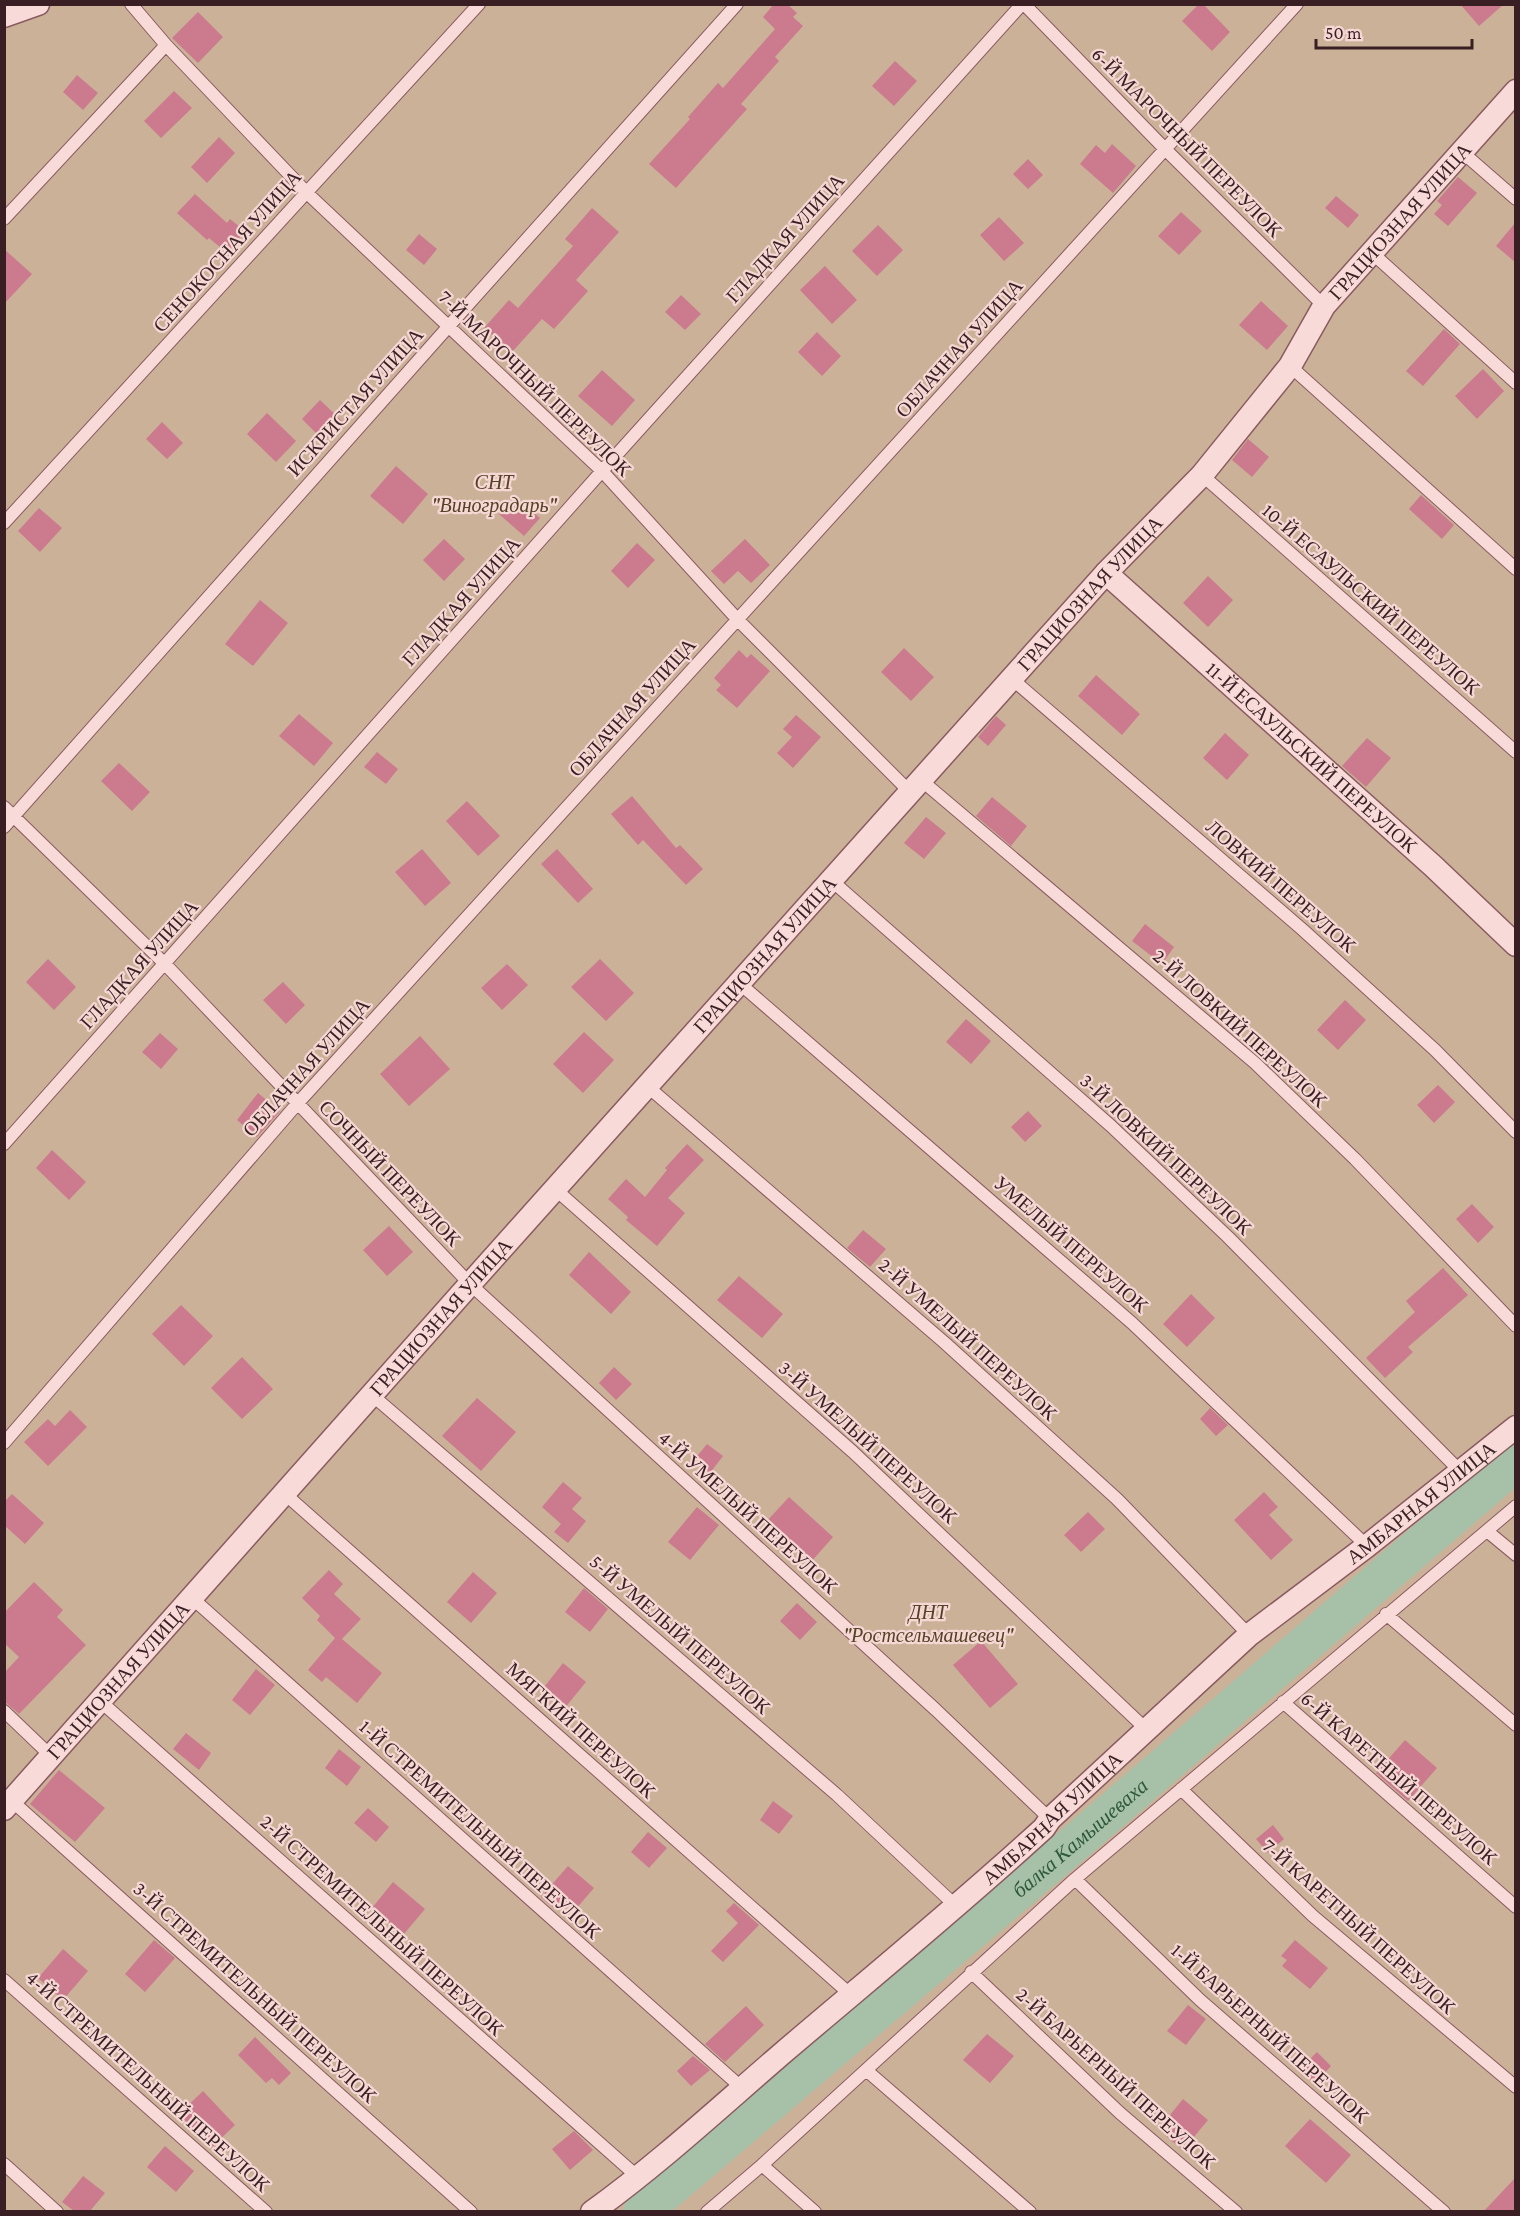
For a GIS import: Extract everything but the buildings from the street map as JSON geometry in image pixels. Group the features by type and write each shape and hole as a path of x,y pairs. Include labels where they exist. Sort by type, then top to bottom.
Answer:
{"street":[{"path":"4,16 38,4"},
{"name":"ГРАЦИОЗНАЯ УЛИЦА","path":"8,1805 1106,573 1202,475 1290,366 1324,306 1515,91"},
{"name":"11-Й ЕСАУЛЬСКИЙ ПЕРЕУЛОК","path":"1106,573 1433,866 1515,945"},
{"name":"АМБАРНАЯ УЛИЦА","path":"592,2211 639,2178 957,1907 1249,1635 1366,1546 1515,1427"}],"lane":[{"name":"7-Й МАРОЧНЫЙ ПЕРЕУЛОК","path":"130,4 307,193 602,471 738,620 915,786"},
{"name":"СЕНОКОСНАЯ УЛИЦА","path":"4,524 479,4"},
{"name":"ИСКРИСТАЯ УЛИЦА","path":"4,827 737,4"},
{"name":"6-Й МАРОЧНЫЙ ПЕРЕУЛОК","path":"1023,4 1324,306"},
{"name":"ГЛАДКАЯ УЛИЦА","path":"4,1144 602,471 1023,4"},
{"name":"ОБЛАЧНАЯ УЛИЦА","path":"4,1443 297,1104 1297,4"},
{"path":"4,219 166,45"},
{"path":"1462,152 1515,199"},
{"path":"1371,252 1515,383"},
{"path":"1290,366 1515,569"},
{"name":"10-Й ЕСАУЛЬСКИЙ ПЕРЕУЛОК","path":"1202,475 1515,752"},
{"name":"ЛОВКИЙ ПЕРЕУЛОК","path":"1012,679 1303,930 1435,1050 1515,1132"},
{"name":"2-Й ЛОВКИЙ ПЕРЕУЛОК","path":"915,786 1256,1063 1355,1159 1515,1326"},
{"name":"СОЧНЫЙ ПЕРЕУЛОК","path":"4,807 165,964 470,1284"},
{"name":"3-Й ЛОВКИЙ ПЕРЕУЛОК","path":"831,880 1111,1126 1227,1237 1460,1471"},
{"name":"УМЕЛЫЙ ПЕРЕУЛОК","path":"739,983 1132,1323 1366,1546"},
{"name":"2-Й УМЕЛЫЙ ПЕРЕУЛОК","path":"647,1086 945,1343 1117,1499 1249,1635"},
{"name":"3-Й УМЕЛЫЙ ПЕРЕУЛОК","path":"555,1189 853,1452 1148,1730"},
{"name":"4-Й УМЕЛЫЙ ПЕРЕУЛОК","path":"470,1284 936,1710 1050,1819"},
{"name":"5-Й УМЕЛЫЙ ПЕРЕУЛОК","path":"372,1395 837,1795 957,1907"},
{"name":"МЯГКИЙ ПЕРЕУЛОК","path":"285,1494 851,1995"},
{"path":"707,2211 762,2165 1075,1879 1515,1506"},
{"path":"1487,1531 1515,1555"},
{"name":"1-Й СТРЕМИТЕЛЬНЫЙ ПЕРЕУЛОК","path":"192,1598 742,2088"},
{"path":"1386,1614 1515,1725"},
{"name":"2-Й СТРЕМИТЕЛЬНЫЙ ПЕРЕУЛОК","path":"100,1701 639,2178"},
{"name":"6-Й КАРЕТНЫЙ ПЕРЕУЛОК","path":"1283,1702 1515,1907"},
{"path":"4,1711 51,1756"},
{"name":"7-Й КАРЕТНЫЙ ПЕРЕУЛОК","path":"1181,1789 1313,1916 1515,2087"},
{"name":"3-Й СТРЕМИТЕЛЬНЫЙ ПЕРЕУЛОК","path":"8,1805 471,2211"},
{"name":"1-Й БАРЬЕРНЫЙ ПЕРЕУЛОК","path":"1075,1879 1200,2000 1444,2211"},
{"name":"2-Й БАРЬЕРНЫЙ ПЕРЕУЛОК","path":"971,1972 1120,2113 1236,2211"},
{"name":"4-Й СТРЕМИТЕЛЬНЫЙ ПЕРЕУЛОК","path":"4,1980 266,2211"},
{"path":"866,2070 1030,2211"},
{"path":"4,2164 57,2211"},
{"path":"762,2165 816,2211"}],"green space":[{"path":"5,5 1515,5 1515,2211 5,2212"}],"waterway":[{"name":"балка Камышеваха","path":"642,2212 1083,1836 1516,1462"}],"park label":[{"name":"СНТ \"Виноградарь\"","path":"494,494"},
{"name":"ДНТ \"Ростсельмашевец\"","path":"928,1624"}]}
